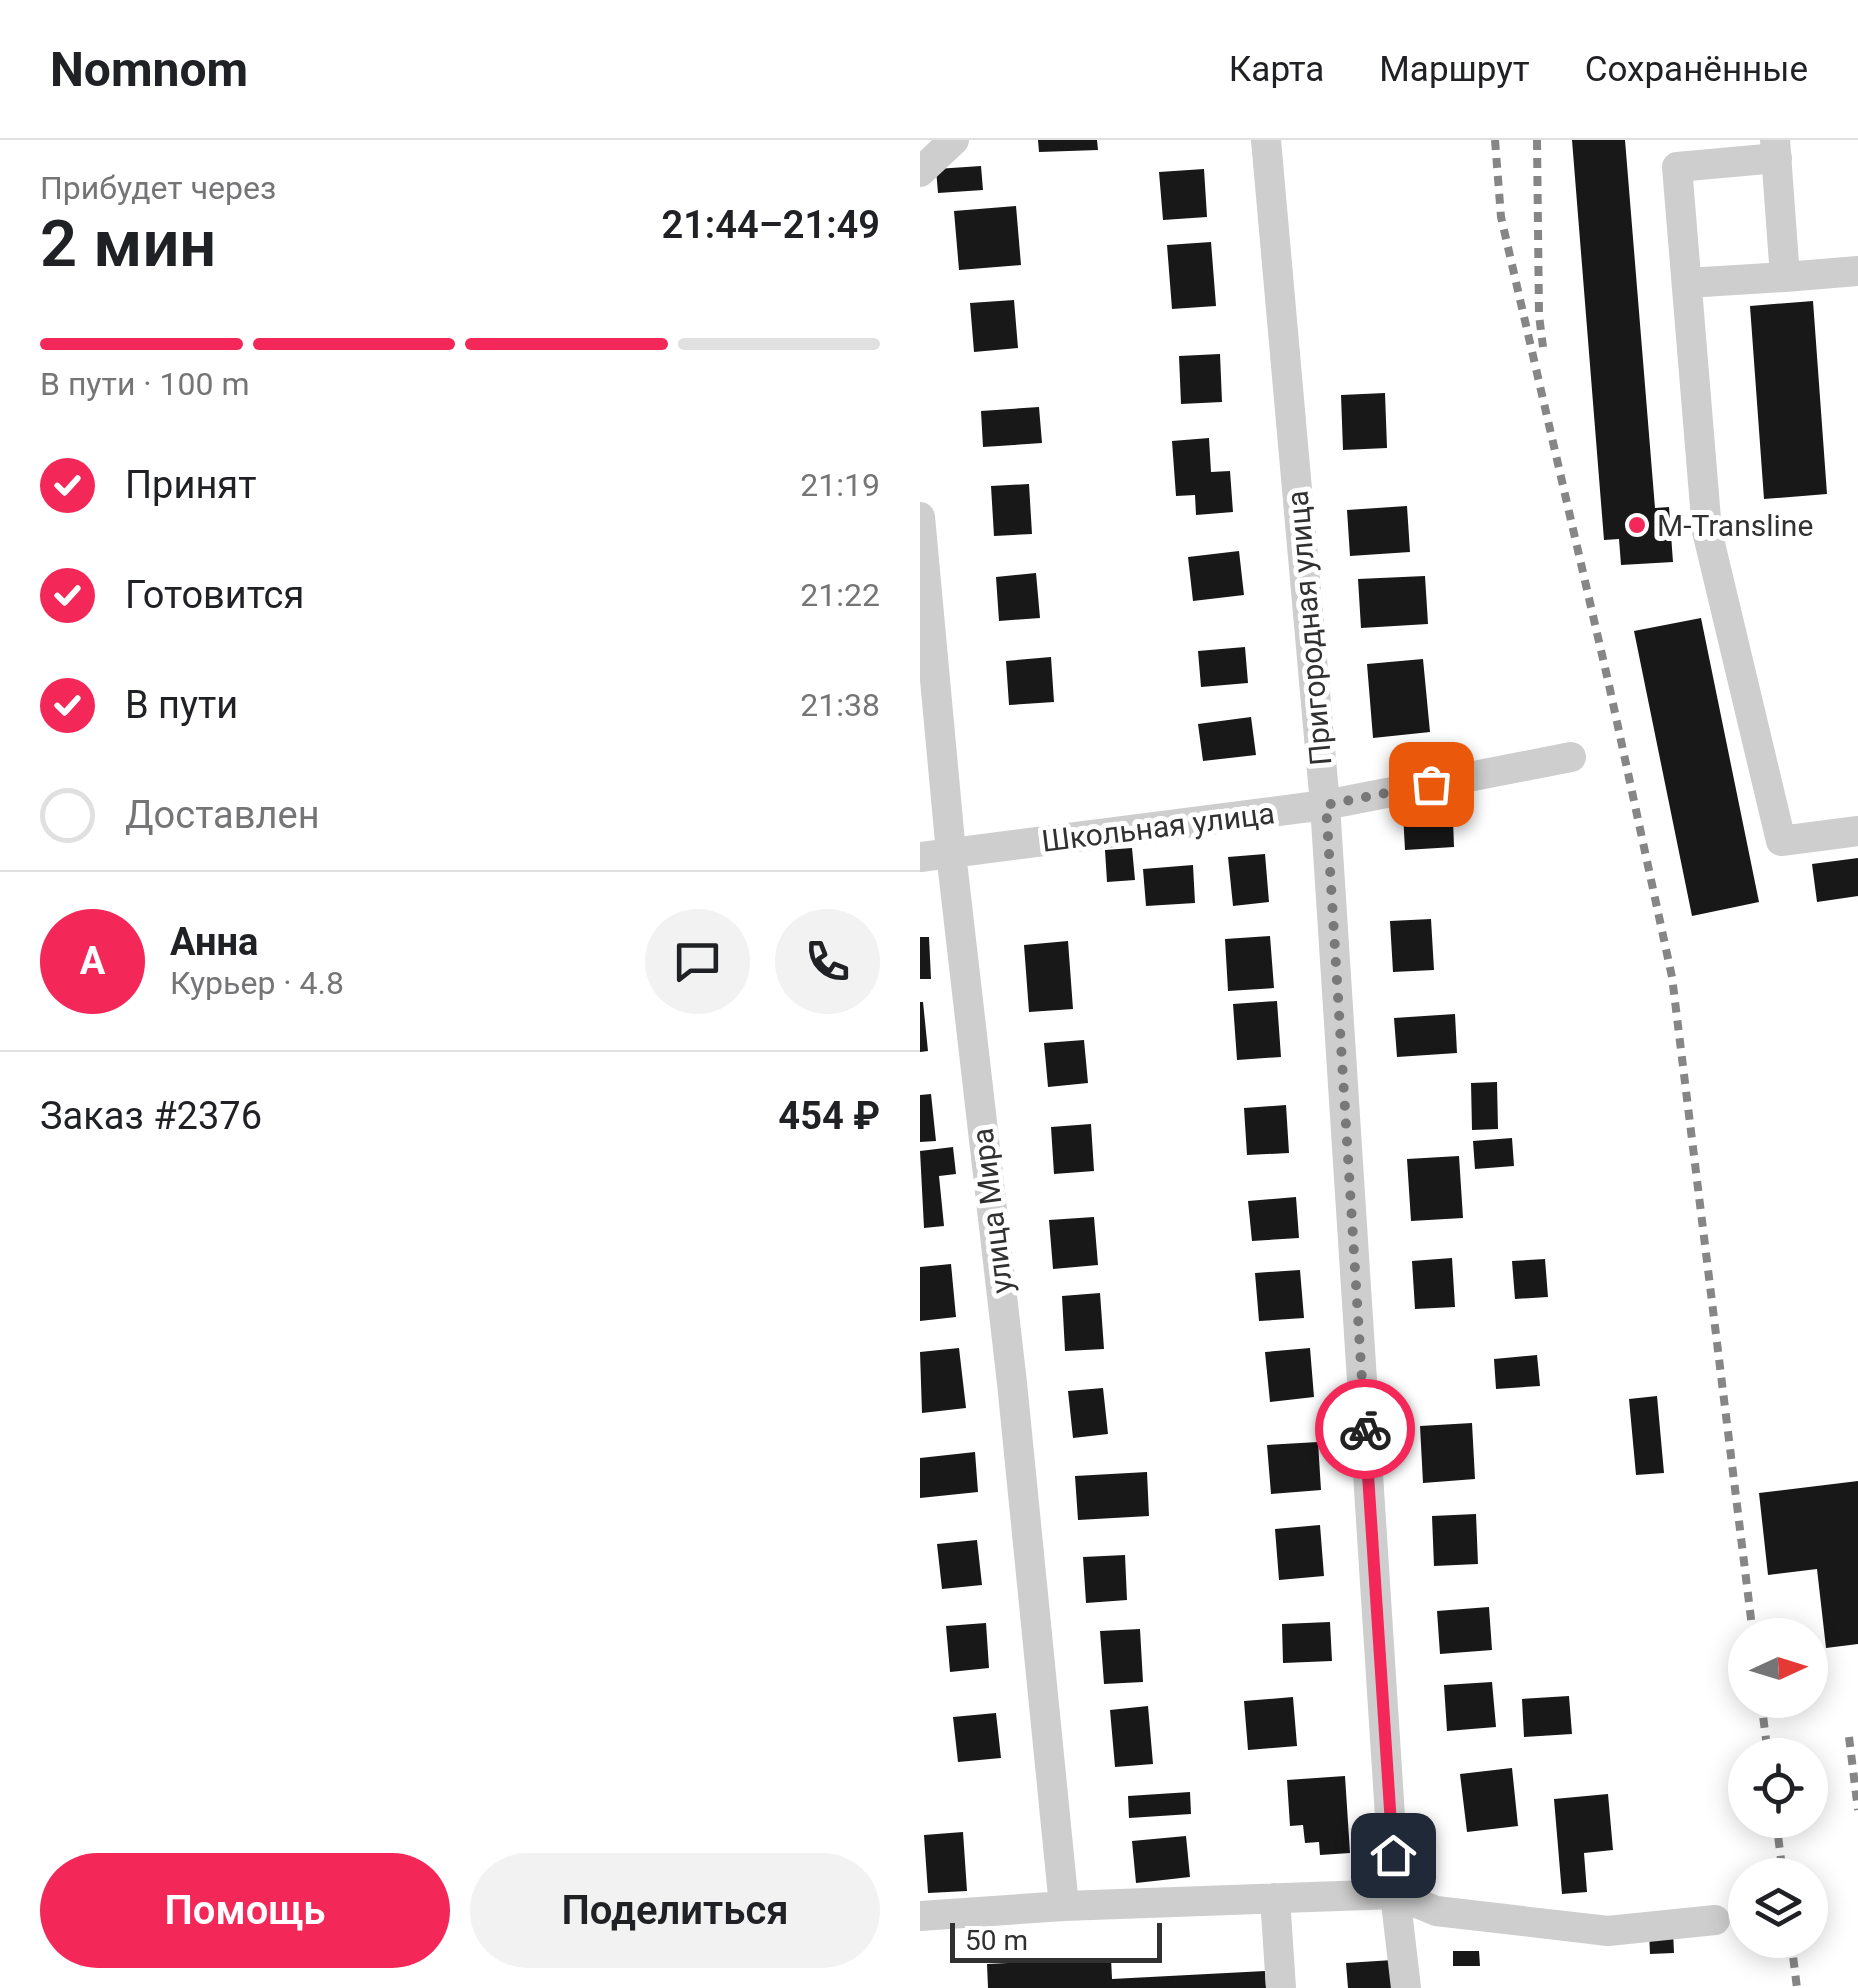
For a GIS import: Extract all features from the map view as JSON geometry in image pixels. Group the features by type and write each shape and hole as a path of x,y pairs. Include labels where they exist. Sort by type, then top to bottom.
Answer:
{"street":[{"path":"920,172 954,140"},
{"name":"Пригородная улица","path":"1266,140 1326,805 1395,1894 1406,1988"},
{"path":"1784,276 1776,149 1677,167 1708,531 1781,841 1858,832"},
{"path":"1687,284 1858,272"},
{"name":"улица Мира","path":"920,516 951,853 1012,1384 1064,1906"},
{"name":"Школьная улица","path":"920,857 1326,805 1571,757"},
{"path":"920,1916 1064,1906 1395,1894 1436,1912 1608,1931 1715,1920"},
{"path":"1275,1898 1281,1988"}],"building":[{"path":"1038,140 1097,140 1098,150 1039,152"},
{"path":"1572,140 1625,140 1655,508 1669,507 1673,562 1621,565 1619,539 1604,540"},
{"path":"981,166 983,190 938,193 936,169"},
{"path":"1204,169 1207,217 1163,220 1159,172"},
{"path":"1016,206 1021,265 959,270 954,211"},
{"path":"1211,242 1216,306 1172,309 1167,245"},
{"path":"1014,300 1018,348 974,352 970,303"},
{"path":"1813,301 1827,494 1764,499 1750,306"},
{"path":"1220,354 1222,402 1181,404 1179,356"},
{"path":"1385,393 1387,448 1343,450 1341,395"},
{"path":"1039,407 1042,443 983,447 981,411"},
{"path":"1209,438 1211,472 1230,471 1233,512 1196,515 1195,495 1176,496 1172,441"},
{"path":"1029,484 1032,534 994,536 991,486"},
{"path":"1407,506 1410,552 1350,556 1347,510"},
{"path":"1239,551 1244,595 1193,601 1188,557"},
{"path":"1036,573 1040,618 999,621 996,577"},
{"path":"1425,576 1428,624 1361,628 1358,579"},
{"path":"1701,618 1759,902 1692,916 1634,631"},
{"path":"1245,647 1248,683 1201,687 1198,651"},
{"path":"1051,657 1054,702 1009,705 1006,661"},
{"path":"1423,659 1430,732 1373,738 1367,664"},
{"path":"1251,717 1256,755 1203,761 1198,724"},
{"path":"1452,792 1454,847 1405,850 1402,795"},
{"path":"1132,848 1135,880 1107,882 1105,850"},
{"path":"1265,854 1269,902 1233,906 1228,857"},
{"path":"1858,858 1858,896 1817,902 1812,864"},
{"path":"1193,865 1195,903 1146,906 1143,869"},
{"path":"1431,919 1434,970 1393,972 1390,921"},
{"path":"1270,936 1274,988 1228,991 1225,939"},
{"path":"920,937 929,937 931,979 920,979"},
{"path":"1068,941 1073,1009 1029,1012 1024,945"},
{"path":"1277,1001 1281,1057 1237,1060 1233,1004"},
{"path":"920,1002 928,1051 920,1052"},
{"path":"1455,1014 1457,1053 1397,1057 1394,1018"},
{"path":"1084,1040 1088,1083 1048,1087 1044,1043"},
{"path":"1497,1082 1498,1129 1472,1130 1471,1083"},
{"path":"931,1094 936,1141 920,1142 920,1095"},
{"path":"1286,1105 1289,1153 1247,1155 1244,1108"},
{"path":"1091,1124 1094,1171 1054,1174 1051,1127"},
{"path":"1512,1138 1514,1166 1475,1169 1473,1141"},
{"path":"953,1147 956,1174 939,1176 944,1226 924,1228 920,1151"},
{"path":"1459,1156 1463,1218 1411,1221 1407,1159"},
{"path":"1296,1197 1299,1238 1252,1241 1248,1201"},
{"path":"1094,1217 1098,1265 1053,1269 1049,1220"},
{"path":"1452,1258 1455,1307 1415,1309 1412,1261"},
{"path":"1545,1259 1548,1297 1515,1299 1512,1261"},
{"path":"951,1264 956,1317 920,1321 920,1267"},
{"path":"1300,1270 1304,1318 1259,1321 1255,1273"},
{"path":"1100,1293 1104,1349 1065,1351 1062,1296"},
{"path":"959,1348 966,1408 922,1413 920,1352"},
{"path":"1310,1348 1314,1397 1270,1402 1265,1352"},
{"path":"1537,1355 1540,1386 1496,1389 1494,1359"},
{"path":"1103,1388 1108,1434 1073,1438 1068,1391"},
{"path":"1657,1396 1664,1473 1636,1475 1629,1399"},
{"path":"1472,1423 1475,1479 1423,1483 1420,1426"},
{"path":"1318,1442 1321,1490 1271,1494 1267,1445"},
{"path":"975,1452 978,1492 920,1498 920,1458"},
{"path":"1147,1472 1149,1516 1078,1520 1075,1476"},
{"path":"1858,1481 1858,1644 1828,1648 1828,1618 1823,1618 1817,1569 1768,1575 1759,1493"},
{"path":"1476,1514 1478,1564 1434,1566 1432,1516"},
{"path":"1320,1525 1324,1576 1279,1580 1275,1529"},
{"path":"977,1540 982,1585 942,1589 937,1544"},
{"path":"1125,1555 1127,1600 1086,1603 1083,1557"},
{"path":"1489,1607 1492,1650 1440,1654 1437,1611"},
{"path":"1330,1622 1332,1661 1283,1663 1282,1624"},
{"path":"986,1623 989,1668 950,1672 946,1626"},
{"path":"1140,1629 1143,1682 1104,1684 1100,1631"},
{"path":"1492,1682 1496,1727 1447,1731 1444,1685"},
{"path":"1569,1696 1572,1734 1524,1737 1522,1699"},
{"path":"1293,1697 1297,1746 1248,1750 1244,1701"},
{"path":"1148,1706 1153,1764 1115,1767 1110,1710"},
{"path":"996,1713 1001,1758 958,1762 953,1717"},
{"path":"1512,1768 1518,1826 1467,1832 1460,1774"},
{"path":"1345,1776 1350,1853 1320,1855 1319,1842 1305,1843 1303,1825 1290,1826 1287,1780"},
{"path":"1190,1792 1191,1814 1129,1818 1128,1796"},
{"path":"1608,1794 1613,1850 1584,1853 1587,1892 1562,1894 1554,1799"},
{"path":"963,1832 967,1891 928,1893 924,1835"},
{"path":"1186,1836 1190,1877 1136,1883 1132,1841"},
{"path":"1673,1931 1674,1953 1650,1954 1649,1932"},
{"path":"1453,1951 1479,1951 1480,1966 1453,1966"},
{"path":"1111,1958 1112,1979 1265,1971 1266,1988 988,1988 987,1964"},
{"path":"1393,1960 1395,1988 1348,1988 1346,1963"}],"railway":[{"path":"1495,140 1501,217 1672,977 1751,1618"},
{"path":"1537,140 1539,315 1543,347"},
{"path":"1763,1718 1766,1738"},
{"path":"1849,1737 1858,1810"},
{"path":"1778,1838 1781,1858"},
{"path":"1793,1958 1797,1988"}],"way so far":[{"path":"1365,1429 1326,805 1431,784"}],"place":[{"name":"M-Transline","path":"1637,525"}],"route":[{"path":"1365,1429 1393,1855"}]}
